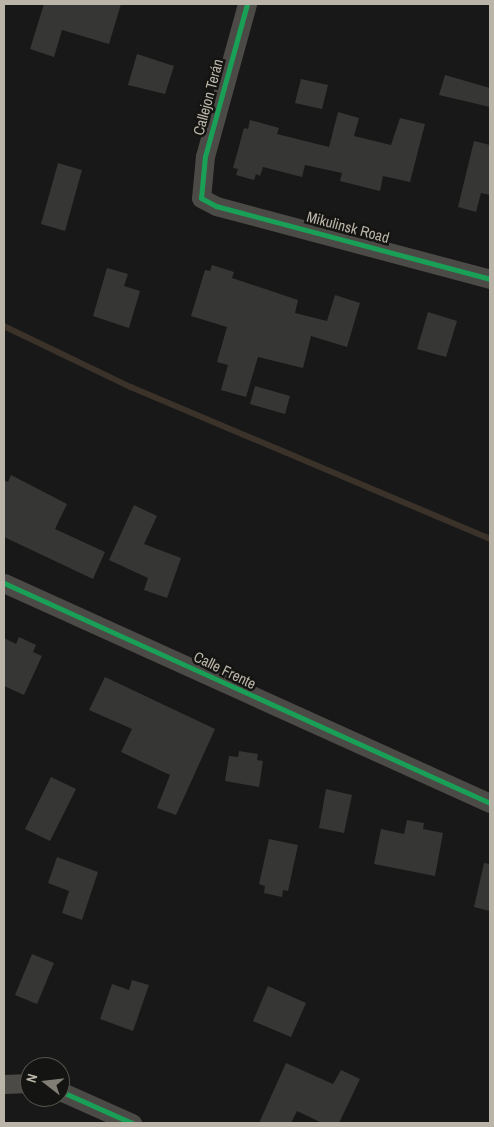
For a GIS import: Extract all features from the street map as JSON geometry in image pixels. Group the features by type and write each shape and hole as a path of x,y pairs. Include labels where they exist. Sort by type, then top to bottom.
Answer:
{"street":[{"name":"Callejon Terán","path":"201,198 205,156 247,4"},
{"name":"Mikulinsk Road","path":"201,198 216,206 490,279"},
{"name":"Calle Frente","path":"4,583 490,803"},
{"path":"4,1084 20,1083"},
{"path":"70,1095 132,1123"}],"building":[{"path":"44,4 121,4 109,44 62,30 54,57 30,49"},
{"path":"137,54 174,66 165,94 128,85"},
{"path":"445,75 490,88 490,107 439,95"},
{"path":"301,79 328,85 322,109 295,103"},
{"path":"338,112 359,118 354,136 391,145 400,118 425,124 410,182 383,176 380,191 340,181 342,173 305,165 302,177 263,167 260,176 256,174 254,180 236,175 238,169 233,168 244,128 248,129 250,120 279,128 277,134 329,147"},
{"path":"474,141 490,145 490,195 481,193 476,212 458,207"},
{"path":"58,163 82,170 65,231 41,224"},
{"path":"212,265 234,272 232,278 298,300 295,313 327,321 335,295 360,303 347,347 311,336 303,368 258,357 246,397 221,390 228,365 217,362 227,327 191,316 205,270 210,271"},
{"path":"107,268 128,274 124,286 140,291 129,328 93,316"},
{"path":"428,312 457,321 446,357 417,349"},
{"path":"255,386 290,396 285,414 250,404"},
{"path":"11,475 67,504 55,529 105,552 93,579 4,537 4,480 8,482"},
{"path":"134,505 157,516 144,544 181,558 167,598 144,590 148,578 109,560"},
{"path":"19,637 36,645 33,652 42,656 24,695 4,686 4,638 16,644"},
{"path":"105,677 215,729 176,815 157,808 170,775 121,752 132,729 89,710"},
{"path":"239,751 258,754 257,760 263,761 259,787 225,781 229,756 238,757"},
{"path":"51,777 76,789 50,841 25,829"},
{"path":"326,789 352,795 344,833 319,828"},
{"path":"407,820 424,823 423,829 443,833 435,876 374,864 381,829 404,834"},
{"path":"269,839 298,845 288,891 283,890 282,897 264,893 265,886 259,884"},
{"path":"57,857 98,872 82,920 62,913 69,891 48,883"},
{"path":"484,863 490,864 490,911 474,907"},
{"path":"32,954 54,963 37,1004 15,995"},
{"path":"132,980 149,985 133,1031 100,1019 112,984 129,990"},
{"path":"268,986 306,1003 291,1037 253,1021"},
{"path":"286,1063 333,1084 341,1070 360,1079 339,1123 322,1123 297,1111 291,1123 259,1123"}],"waterway":[{"path":"4,326 131,387 490,539"}],"cycle path":[{"path":"247,4 205,156 201,198 216,206 490,279"},
{"path":"4,583 490,803"},
{"path":"70,1095 132,1123"}]}
